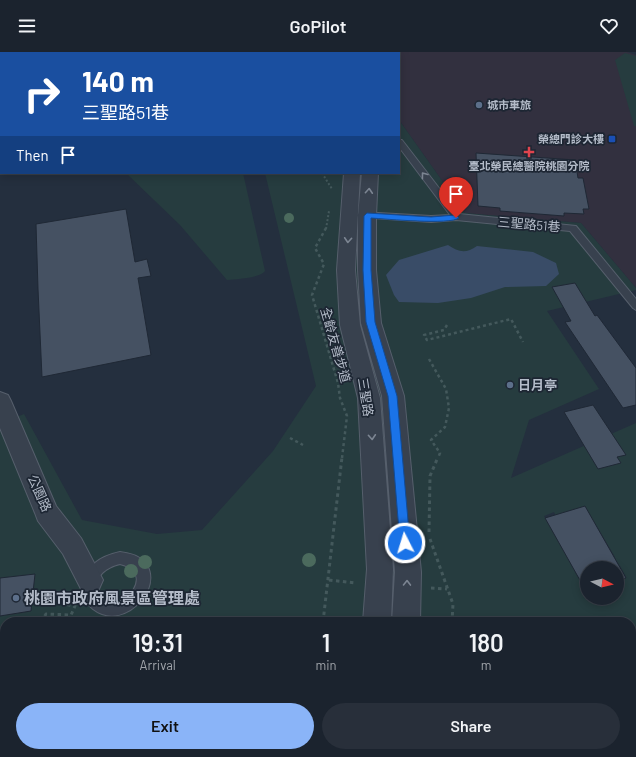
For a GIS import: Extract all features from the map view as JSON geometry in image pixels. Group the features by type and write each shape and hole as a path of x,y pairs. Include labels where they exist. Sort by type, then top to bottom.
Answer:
{"street":[{"name":"三聖路","path":"352,174 367,270 371,322 393,396 408,572 406,617"},
{"name":"三聖路","path":"370,174 358,215 346,270 350,324 369,398 380,570 377,617"},
{"name":"公園路","path":"0,401 47,513 72,546 84,587"}],"lane":[{"path":"400,143 456,218"},
{"name":"三聖路51巷","path":"358,215 431,219 456,218 573,228 636,306"},
{"name":"公園路","path":"126,558 137,564 143,573 143,586 137,598 132,603 113,610 96,604 91,597 89,589 84,587 95,571 102,564 110,560 126,558"}],"path":[{"path":"323,174 332,188 331,195"},
{"name":"全齡友善步道","path":"324,617 347,416 340,398 338,383 312,295 324,264 315,248 326,231 329,209"},
{"path":"447,325 444,330 424,335 427,340 511,319 523,342"},
{"path":"429,359 446,389 449,408 445,427 431,440 440,453 430,476 429,537 453,604 452,617"},
{"path":"290,438 303,444"},
{"path":"329,580 359,583"},
{"path":"44,617 46,614 71,615 75,606 42,600 45,591 84,587"},
{"path":"429,588 447,589"}],"shaded area":[{"name":"臺北榮民總醫院桃園分院","path":"400,52 627,52 636,55 636,288 581,223 465,213 400,121"}],"green space":[{"path":"625,53 636,56 636,126 634,126 615,60"},
{"path":"400,121 465,213 581,223 636,288 636,290 547,311 599,389 529,420 511,478 636,423 636,617 0,617 0,424 24,414 82,520 157,534 202,530 273,451 316,386 265,174 400,174","holes":["554,512 557,518 592,526 596,525 615,557 610,558 612,561 624,561 624,573 626,577 624,578 624,605 580,605 580,580 544,516"]},
{"path":"127,174 243,174 265,271 253,277 227,280 180,225"}],"water":[{"path":"448,245 459,251 466,251 477,246 533,252 556,263 559,274 546,286 505,287 471,298 438,303 399,302 394,295 386,275 399,260"}],"building":[{"path":"476,153 575,160 578,178 583,178 589,209 583,209 584,214 564,213 564,216 500,211 500,208 478,206"},
{"path":"126,209 135,262 147,259 151,276 138,278 151,355 42,377 36,224"},
{"path":"575,283 595,316 597,315 636,368 636,405 623,408 565,322 571,321 552,287"},
{"path":"593,405 626,455 617,457 621,463 598,469 564,412"},
{"path":"585,506 616,561 580,561 580,580 545,518"},
{"name":"桃園市政府風景區管理處","path":"35,574 31,611 0,616 0,578"}],"place":[{"name":"城市車旅","path":"479,105"},
{"name":"榮總門診大樓","path":"612,139"},
{"name":"臺北榮民總醫院桃園分院","path":"529,152"},
{"name":"日月亭","path":"510,385"},
{"name":"桃園市政府風景區管理處","path":"16,598"}],"route":[{"path":"405,543 393,396 371,322 367,270 367,216 431,219 456,218"}]}
